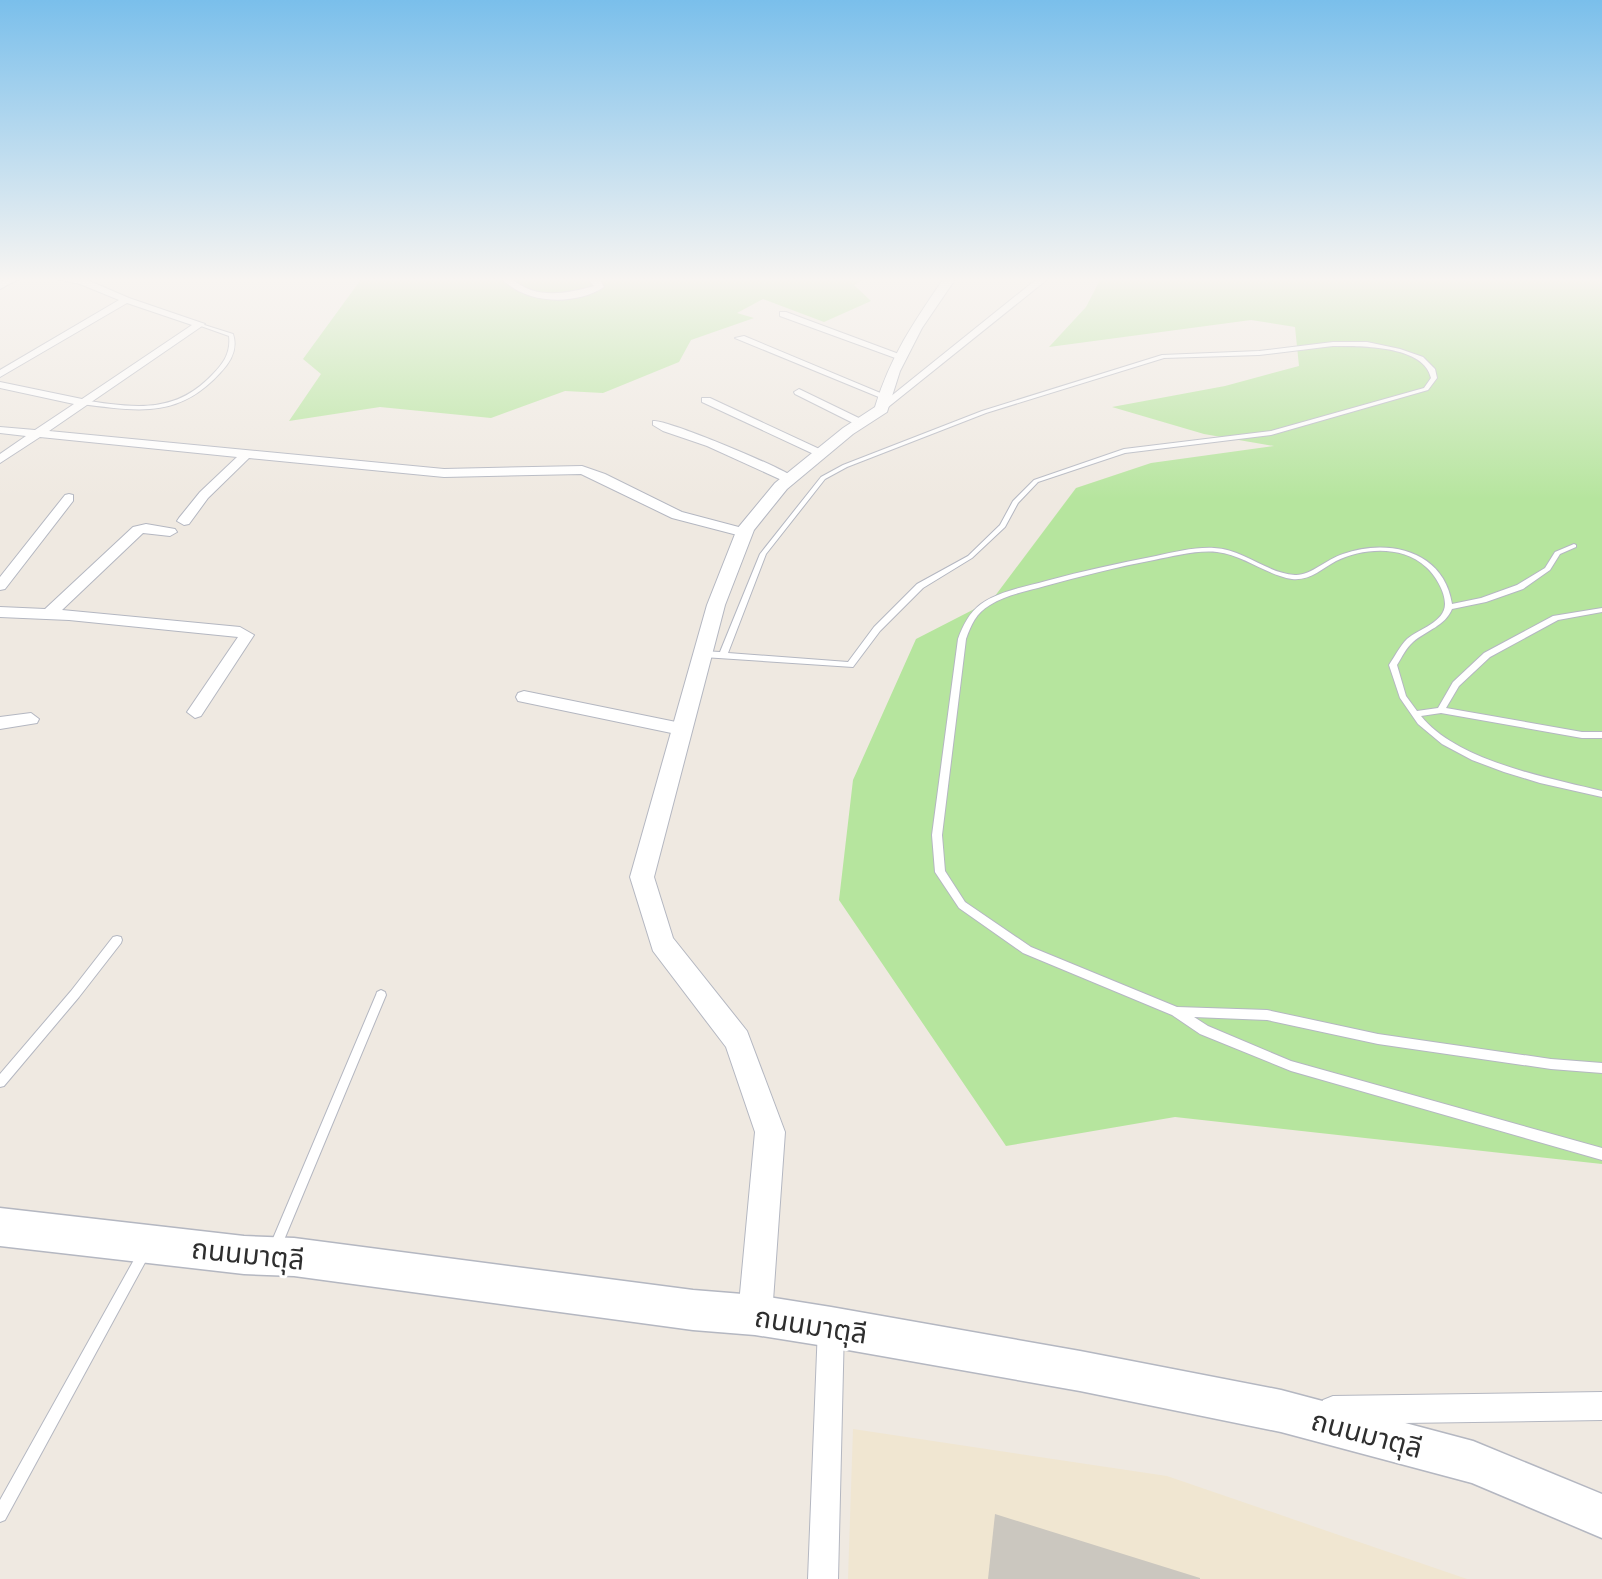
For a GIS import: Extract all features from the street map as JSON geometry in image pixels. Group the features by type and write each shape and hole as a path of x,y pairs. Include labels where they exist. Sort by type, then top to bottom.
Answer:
{"main road":[{"name":"ถนนมาตุลี","path":"0,1227 271,1256 693,1310 755,1315 1080,1371 1281,1411 1473,1462 1602,1516"}],"street":[{"path":"0,374 38,352"},
{"path":"0,459 158,352"},
{"path":"770,352 884,403"},
{"path":"887,352 902,357"},
{"path":"884,403 893,371 905,352"},
{"path":"755,1315 770,1132 737,1040 662,943 642,877 681,729 712,654 716,606 745,533 781,486 950,352"},
{"path":"0,385 81,402"},
{"path":"799,392 860,423"},
{"path":"706,400 822,453"},
{"path":"657,422 667,429 712,443 790,479"},
{"path":"0,430 453,474 582,470 597,474 659,508 745,533"},
{"path":"184,522 204,495 246,454"},
{"path":"0,586 69,498"},
{"path":"49,614 138,530 146,528 170,532"},
{"path":"0,612 49,614 240,632 247,635 195,712"},
{"path":"524,696 681,729"},
{"path":"0,723 31,719"},
{"path":"823,1579 831,1327"},
{"path":"1281,1411 1602,1406"}],"lane":[{"path":"81,402 144,408 191,399 203,390 227,362 231,352"},
{"path":"1270,352 1164,356 984,412 845,466 823,478 763,554 712,654 850,665 877,629 920,586 970,557 1003,526 1015,502 1036,481 1124,451 1270,433 1426,388 1434,378 1432,369 1421,358 1403,352"},
{"path":"1449,607 1483,600 1520,587 1548,569 1557,553 1574,547"},
{"path":"1602,794 1497,767 1458,752 1416,714 1395,679 1393,665 1409,640 1445,616 1449,607 1439,577 1425,562 1406,553 1379,548 1360,550 1301,577 1285,574 1241,556 1200,549 1104,570 992,600 969,618 962,639 937,835 940,873 962,905 1027,950 1176,1012 1204,1030 1291,1066 1602,1154"},
{"path":"1441,710 1456,684 1487,656 1556,618 1602,610"},
{"path":"1416,714 1441,710 1582,735 1602,735"},
{"path":"0,1082 117,940"},
{"path":"271,1256 381,995"},
{"path":"1176,1012 1267,1015 1378,1039 1551,1064 1602,1068"},
{"path":"0,1515 149,1244"}],"shaded area":[{"path":"853,1429 1167,1476 1467,1579 848,1579"}],"green space":[{"path":"308,352 685,352 679,362 603,393 565,391 491,418 380,407 289,421 321,374 303,359"},
{"path":"1298,352 1602,352 1602,1164 1175,1117 1006,1146 839,900 853,780 916,639 992,600 1076,488 1151,463 1274,446 1204,434 1112,407 1225,386 1299,366"}],"building":[{"path":"995,1514 1200,1578 1200,1579 988,1579"}]}
